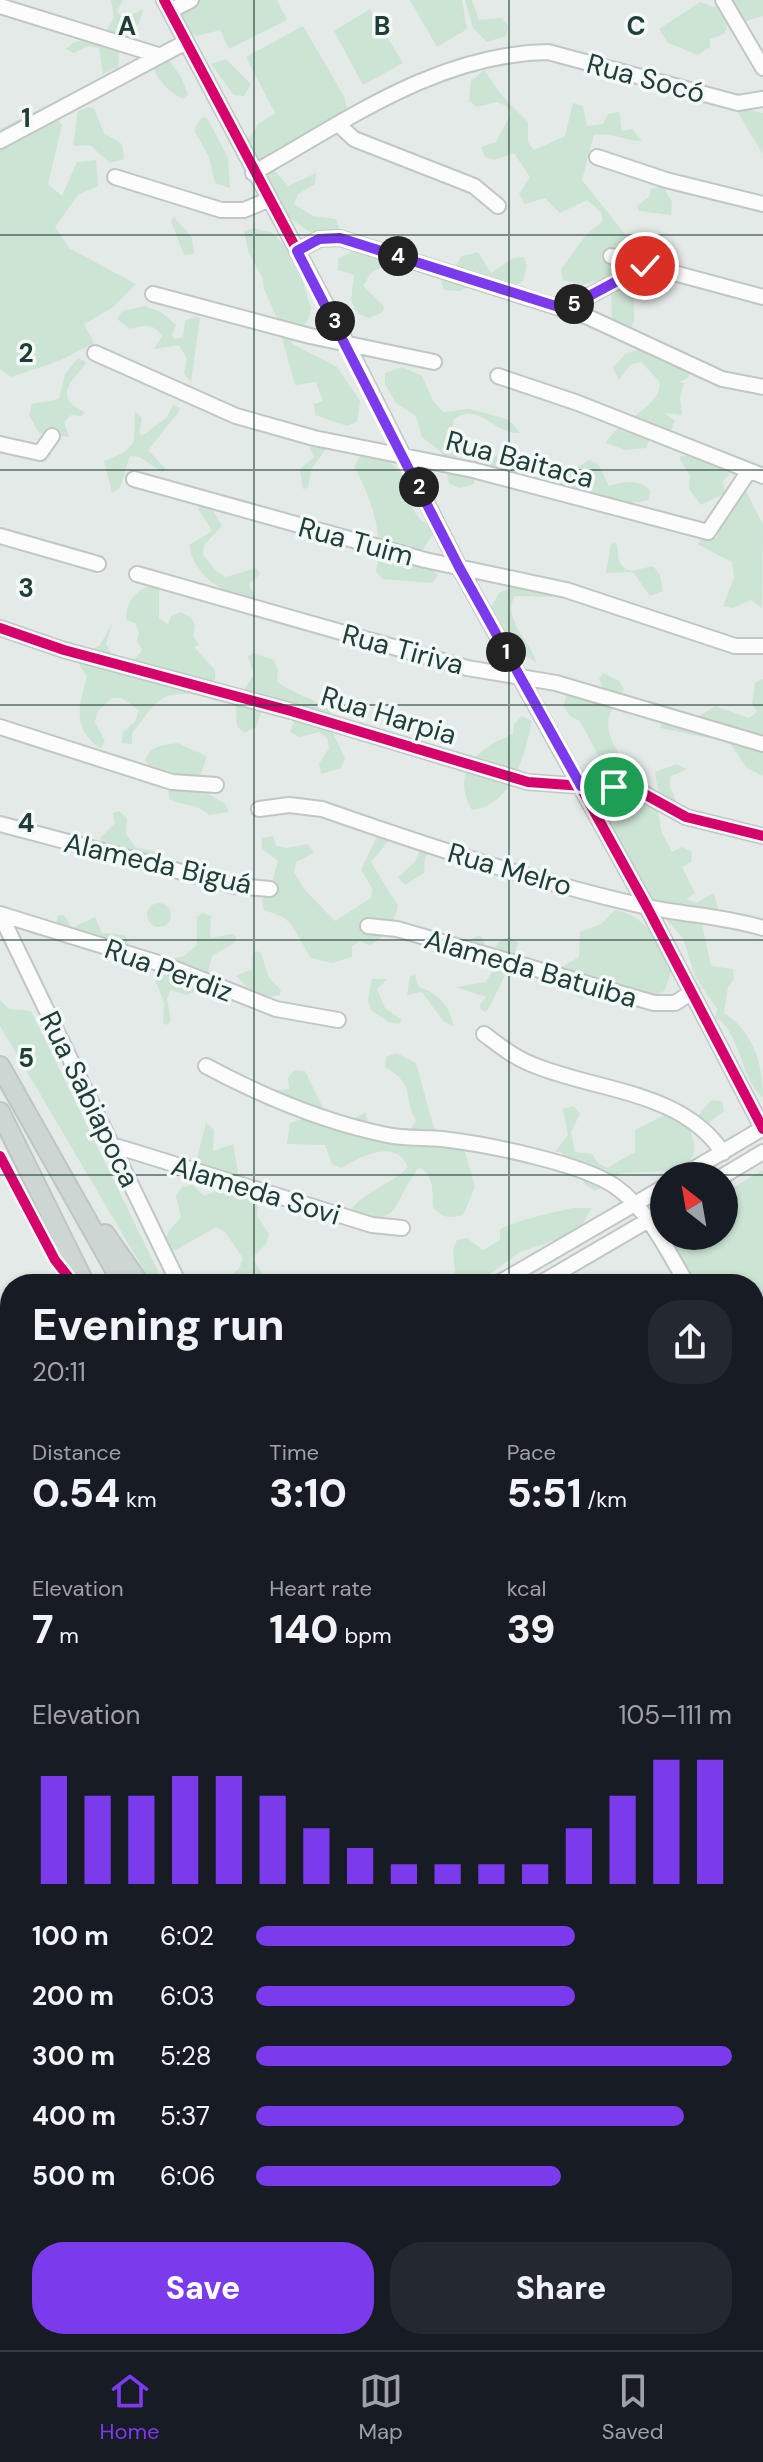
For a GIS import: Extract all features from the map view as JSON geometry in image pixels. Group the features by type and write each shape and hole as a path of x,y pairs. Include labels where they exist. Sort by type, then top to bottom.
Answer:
{"main road":[{"path":"0,1066 117,1274"},
{"path":"0,1112 80,1274"},
{"path":"52,1162 133,1274"}],"street":[{"path":"191,0 167,6 253,173 348,346 459,567 647,907 763,1128 707,1162"},
{"path":"723,0 763,68"},
{"path":"0,6 158,55"},
{"path":"0,141 186,42"},
{"name":"Rua Socó","path":"339,125 381,100 456,66 529,52 548,52 738,103 763,99"},
{"path":"253,173 339,125 354,139 474,186 498,206"},
{"path":"597,157 666,180 763,204"},
{"path":"115,177 221,210 244,210 268,200"},
{"path":"297,251 319,239 340,238 565,309 722,379 763,387"},
{"path":"611,256 763,297"},
{"path":"565,309 645,266"},
{"path":"153,294 348,346 434,362"},
{"name":"Rua Baitaca","path":"95,353 236,416 314,438 401,453 708,532 756,473"},
{"path":"498,376 578,403 756,473"},
{"path":"0,444 40,453 52,436"},
{"name":"Rua Tuim","path":"134,479 459,567 566,590 735,646 763,646"},
{"path":"0,536 98,564"},
{"name":"Rua Tiriva","path":"137,574 467,668 518,674 763,744"},
{"name":"Rua Harpia","path":"0,628 64,650 291,711 528,782 637,790 686,817 763,836"},
{"path":"0,727 172,782 216,785"},
{"name":"Rua Melro","path":"259,809 289,805 322,809 540,879 647,907 716,915 763,928"},
{"name":"Alameda Biguá","path":"0,824 235,886 270,889"},
{"name":"Rua Perdiz","path":"0,914 168,966 276,1009 338,1020"},
{"name":"Rua Sabiapoca","path":"0,914 174,1274"},
{"name":"Alameda Batuiba","path":"368,926 397,929 654,1003 675,1003 692,992"},
{"path":"484,1034 533,1065 617,1089 698,1122 723,1153"},
{"path":"206,1066 244,1088 338,1123 392,1136 472,1143 588,1172 608,1182 635,1203 650,1223"},
{"name":"Alameda Sovi","path":"112,1145 372,1225 402,1228"},
{"path":"738,1167 763,1152"},
{"path":"514,1274 650,1195"},
{"path":"558,1274 650,1225"},
{"path":"667,1250 681,1274"}],"green space":[{"path":"111,0 123,0 117,11 123,19 143,9 139,24 121,30 118,67 103,74 99,48 88,46 74,53 66,49 74,42 103,36 114,18"},
{"path":"185,0 277,0 287,20 229,49 220,30 197,36 189,30 181,14 181,3"},
{"path":"410,0 462,0 467,29 437,47"},
{"path":"465,0 472,0 479,20 502,18 508,26 506,36 487,42 473,28"},
{"path":"733,0 763,0 763,16 743,22 736,13"},
{"path":"700,2 721,9 727,27 724,34 710,39 710,47 698,55 668,43 659,29"},
{"path":"370,9 403,63 363,85 334,31"},
{"path":"303,26 344,96 349,116 274,160 275,171 288,186 316,173 315,184 298,194 294,204 313,216 336,219 342,235 310,232 285,215 247,141 258,124 275,113 246,57"},
{"path":"166,57 180,75 188,94 183,99 164,85 157,75 153,65"},
{"path":"226,59 251,84 244,96 234,95 211,64"},
{"path":"484,70 503,97 528,122 528,142 534,150 565,136 573,103 583,106 587,126 603,124 608,114 619,112 622,131 632,129 642,141 594,135 582,180 625,234 630,243 626,253 641,269 634,289 634,321 630,331 612,326 611,283 603,279 583,285 563,280 561,269 587,234 603,221 601,212 587,200 560,213 545,198 525,204 519,194 530,177 514,153 494,160 485,157 481,147 496,142 511,114 506,106 497,102 477,107 469,101 471,81"},
{"path":"47,106 62,125 48,184 62,196 77,162 96,160 98,186 78,195 55,227 69,248 136,284 112,308 84,324 94,343 59,361 11,377 0,369 0,129"},
{"path":"89,107 94,109 104,133 122,144 124,159 110,163 90,145 73,146 78,111"},
{"path":"735,107 763,113 763,155"},
{"path":"202,117 207,118 228,158 230,188 215,183 209,157 194,130"},
{"path":"663,186 672,202 671,215 639,211 637,206 649,197 651,189"},
{"path":"174,217 192,238 194,254 184,255 171,221"},
{"path":"254,228 273,233 295,257 311,308 309,318 291,343 337,367 360,401 357,422 347,426 315,415 314,404 323,401 316,382 295,385 276,316 263,279 248,251 244,231"},
{"path":"353,251 375,257 381,263 363,286 384,306 383,312 369,318 358,314 351,301 354,275 338,270 338,259"},
{"path":"478,252 491,273 513,258 524,257 527,266 523,281 514,286 483,278 460,291 444,290 441,280 450,274 462,256"},
{"path":"145,306 161,312 176,325 172,335 175,339 183,337 185,321 195,316 200,318 191,382 184,374 187,359 179,345 154,349 162,336 155,328 144,326 130,329 117,319 122,311"},
{"path":"640,349 693,370 679,382 684,383 680,397 682,415 665,413 675,421 669,435 651,436 646,448 625,450 606,443 611,435 648,406 659,390 659,381 641,362 630,365 619,380 613,368 625,354"},
{"path":"78,358 86,362 71,382 67,394 74,406 84,413 81,416 71,415 64,422 69,437 39,433 29,415 32,404 59,399 65,374"},
{"path":"402,367 422,376 433,401 443,412 468,409 509,420 520,433 503,429 471,414 454,419 452,429 461,443 472,445 484,454 512,460 518,476 491,473 460,452 454,460 474,479 474,484 459,488 449,483 443,454 422,437 416,416 396,403 385,384 385,373"},
{"path":"173,405 180,408 178,413 148,450 165,468 163,473 140,457 130,456 120,488 112,493 104,461 123,453 134,442 135,412 142,418 139,433 142,436 167,417"},
{"path":"308,443 327,448 311,469 308,488 303,489 300,469 314,457"},
{"path":"370,453 398,469 413,509 429,525 433,534 422,551 422,561 438,575 432,583 382,579 376,571 379,545 375,518 354,467 360,457"},
{"path":"694,455 730,473 723,481 725,493 701,505 689,489 690,475 680,460 680,456"},
{"path":"589,460 598,464 609,486 636,482 650,490 649,500 629,504 554,488 559,478"},
{"path":"743,485 763,525 762,608 751,600 733,608 723,606 734,578 732,562 697,544 704,537 717,538 718,521"},
{"path":"202,505 211,507 222,526 204,545 203,555 217,572 226,577 256,568 260,574 249,584 255,598 251,601 220,588 197,566 189,545 212,531 198,509"},
{"path":"616,543 622,565 631,571 653,566 660,575 663,591 650,596 633,572 606,573 611,544"},
{"path":"518,584 551,589 552,597 515,596 512,605 514,621 536,662 509,646 488,612 499,593"},
{"path":"146,587 159,587 159,618 168,625 171,616 181,612 191,617 195,626 193,636 199,645 194,647 215,670 215,680 198,693 175,694 157,702 132,733 132,744 122,743 123,732 135,722 139,710 122,698 112,698 97,712 95,722 105,741 101,749 91,741 81,724 80,707 87,677 76,659 100,645 112,624 106,644 117,663 129,662 137,656 142,650 137,641 139,632 135,623 126,620 126,614 131,600"},
{"path":"254,653 274,660 278,670 277,681 331,711 332,731 345,758 341,768 321,774 319,764 329,748 327,738 319,732 300,737 290,732 294,722 290,713 263,708 256,727 244,733 237,726 235,702 254,675 248,656"},
{"path":"603,673 619,681 624,689 610,714 608,726 629,783 657,807 662,833 672,852 682,847 692,852 691,862 682,867 695,893 687,899 696,903 714,893 719,912 702,924 711,966 733,969 734,979 728,987 724,1013 743,1030 755,1050 763,1098 749,1079 729,1032 715,1018 717,1009 695,976 683,938 656,908 618,844 611,825 605,768 580,721 570,716 564,707 566,695 577,692 598,696 603,688 599,679"},
{"path":"763,679 763,776 747,768 729,742 660,728 664,717 696,718 715,706 749,718 757,712 752,703 755,683"},
{"path":"522,716 532,721 515,776 498,799 472,810 464,784 466,772 479,753 513,734 514,724"},
{"path":"177,743 207,756 197,786 225,804 229,812 209,815 199,808 169,799 168,779 163,770 152,769 145,760 154,748"},
{"path":"677,764 687,769 670,777 670,787 679,807 659,798 655,772"},
{"path":"119,811 127,818 126,834 135,847 156,852 159,857 149,868 139,870 100,838 115,823 113,813"},
{"path":"378,834 390,839 371,862 398,906 391,924 374,943 369,945 360,941 352,946 352,957 332,963 311,958 291,924 283,917 264,910 262,900 269,892 278,861 262,849 262,838 273,836 276,846 287,848 308,844 314,853 296,862 294,872 305,890 335,921 371,898 372,888 361,870"},
{"path":"422,847 431,850 425,858 424,873 405,885 398,877 414,863"},
{"path":"159,903 170,910 171,915 164,926 159,927 148,920 147,915 154,904"},
{"path":"615,910 643,924 672,969 665,990 656,996 603,985 585,999 575,995 551,973 579,957 580,932 601,924"},
{"path":"202,913 211,916 210,938 232,934 236,937 235,942 212,956 205,987 186,995 170,990 167,999 171,1020 168,1025 163,1023 164,1003 155,979 158,974 167,974 166,960 184,956 197,945 197,917"},
{"path":"59,915 64,915 72,928 95,917 102,933 125,935 129,944 125,946 55,925"},
{"path":"482,937 486,948 493,950 500,941 509,937 518,943 486,1012 481,1010 480,1005 486,997 456,987 486,982 492,972 489,962 468,946 468,941"},
{"path":"256,951 261,953 269,978 281,990 280,995 267,996 255,992 236,975 252,970 252,954"},
{"path":"415,975 419,987 437,997 446,1007 453,1026 444,1022 422,992 407,995 410,976"},
{"path":"372,979 388,979 377,989 385,1008 402,1020 399,1024 388,1022 371,1010 368,1000"},
{"path":"0,1000 9,1009 31,1011 160,1274 146,1274 0,1026"},
{"path":"397,1053 416,1063 434,1128 463,1145 475,1187 463,1215 446,1217 433,1207 430,1180 419,1167 388,1214 379,1218 348,1216 358,1202 408,1167 402,1158 387,1151 377,1152 341,1168 332,1164 325,1145 287,1144 290,1123 311,1116 299,1099 289,1097 270,1107 261,1103 278,1090 289,1089 288,1078 294,1070 305,1071 328,1118 344,1124 366,1112 374,1129 405,1138 416,1121 405,1085 385,1067 386,1057"},
{"path":"711,1100 722,1101 724,1111 708,1123 697,1124 691,1133 694,1149 687,1162 650,1162 650,1172 618,1174 613,1183 595,1191 586,1185 561,1152 555,1152 568,1135 563,1109 574,1106 580,1114 571,1132 575,1152 592,1154 598,1163 607,1168 635,1152 635,1130 669,1113 697,1117"},
{"path":"206,1123 214,1130 213,1151 233,1144 240,1184 258,1206 257,1216 269,1234 266,1244 252,1258 263,1274 233,1274 243,1258 225,1232 216,1227 172,1252 166,1243 168,1232 181,1217 176,1196 182,1187 193,1185 204,1196 223,1188 216,1181 206,1183 198,1178 196,1162"},
{"path":"763,1170 763,1274 690,1274 676,1250 738,1250 738,1185"},
{"path":"572,1208 592,1208 581,1226 561,1238 520,1252 490,1274 453,1274 453,1250 457,1240 467,1238 483,1250 500,1240 500,1230 534,1217"}],"cycle path":[{"path":"164,0 348,346 459,567 647,907 763,1129"},
{"path":"0,628 64,650 291,711 528,782 637,790 686,817 763,836"},
{"path":"0,1156 55,1260 66,1274"}],"route":[{"path":"614,787 581,786 459,567 297,251 319,239 340,238 565,309 645,266"}]}
